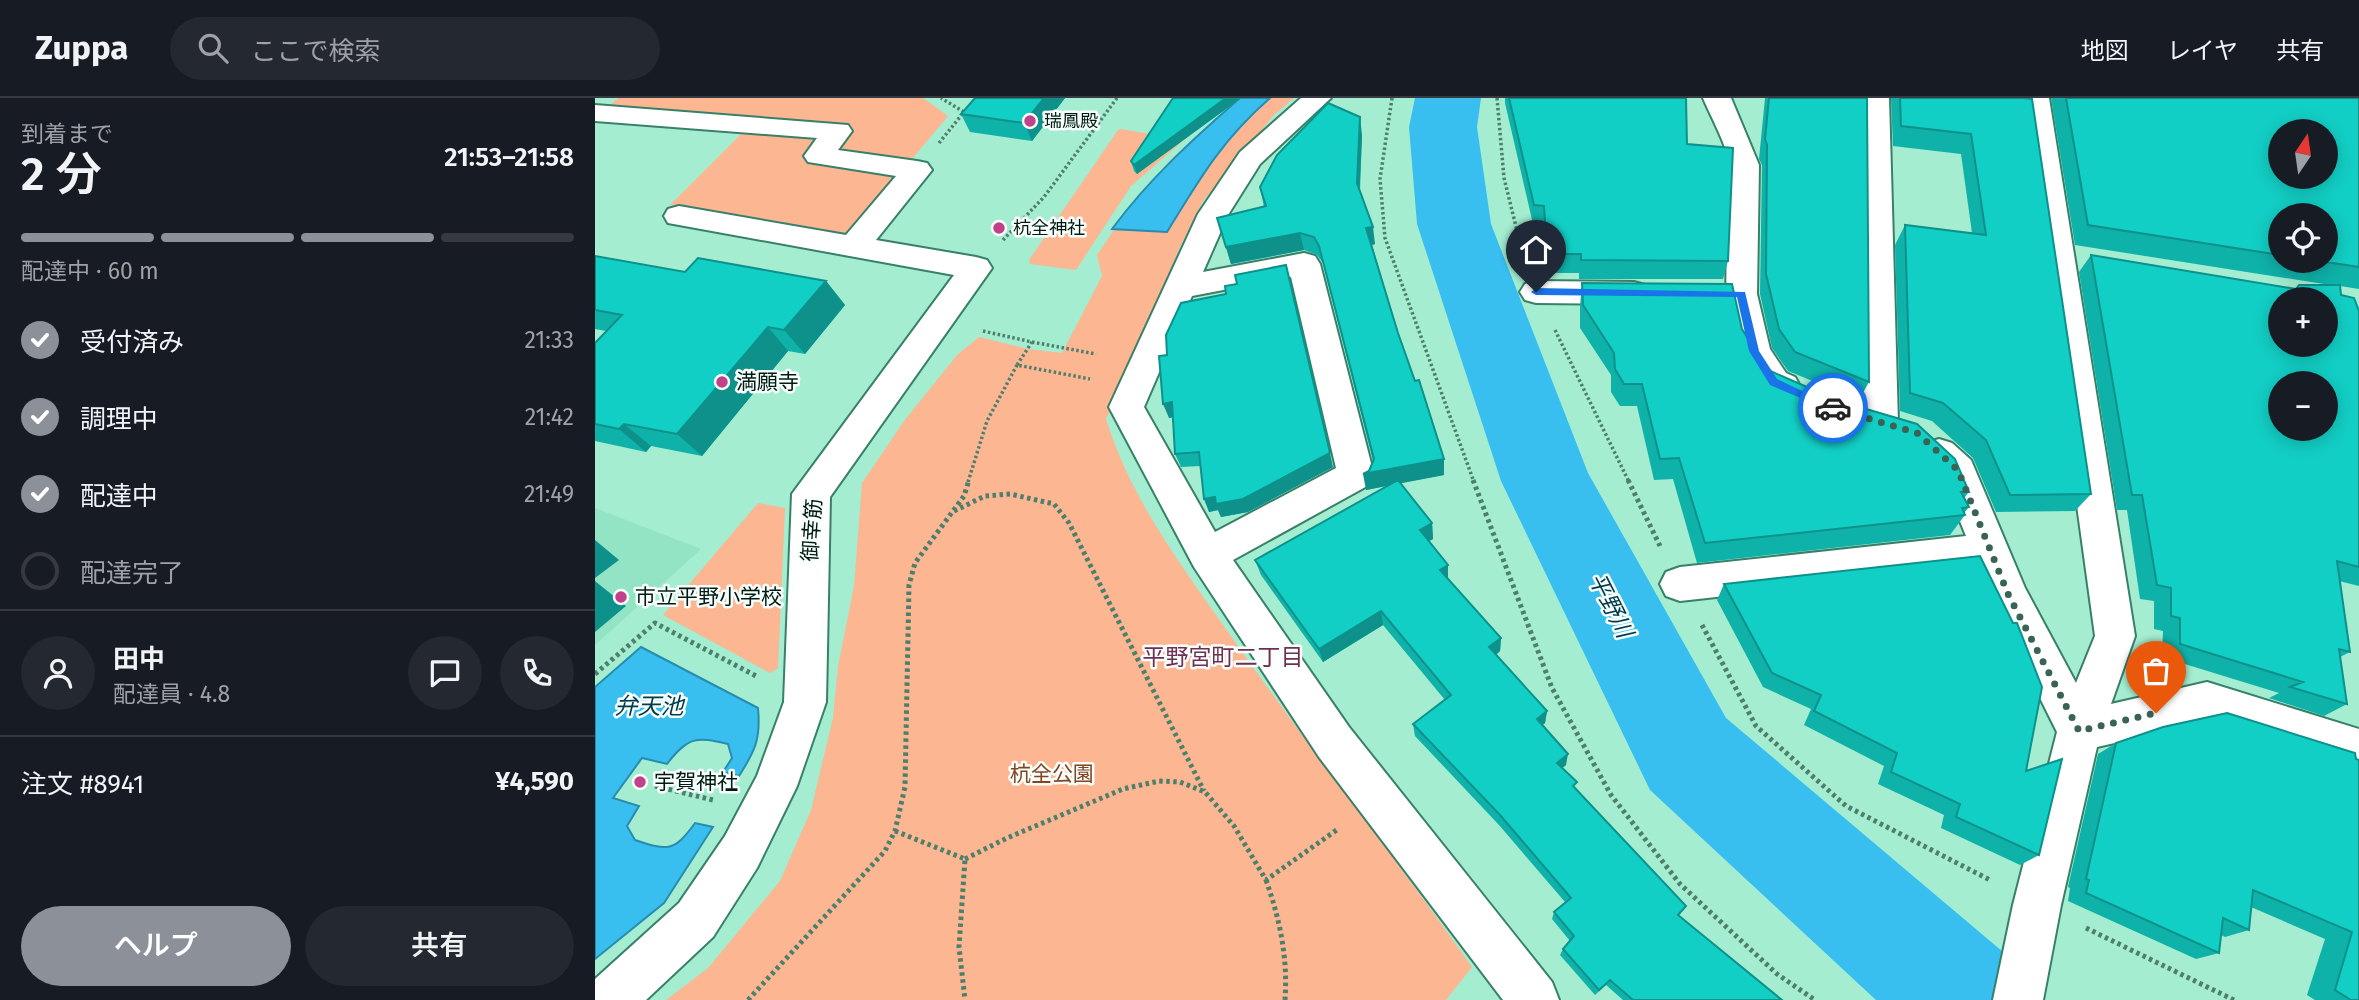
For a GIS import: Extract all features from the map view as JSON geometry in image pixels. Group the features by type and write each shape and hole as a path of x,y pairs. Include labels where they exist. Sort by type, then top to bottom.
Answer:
{"street":[{"path":"1317,98 1250,158 1213,215 1126,407 1208,555 1334,742 1534,1000"},
{"path":"1717,98 1745,164 1728,294 1754,351 1774,382 1807,396"},
{"path":"1875,98 1867,419 1917,433 1958,470 2008,594 2079,731"},
{"path":"2018,1000 2037,905 2079,731 2115,636 2070,257 2027,105"},
{"path":"595,113 838,131 818,156 917,170"},
{"path":"853,247 917,170"},
{"path":"679,216 976,268"},
{"path":"1180,288 1304,264 1356,475 1208,555"},
{"name":"御幸筋","path":"608,1000 646,968 696,919 741,852 775,786 805,702 811,494 976,268"},
{"path":"1536,292 1659,293"},
{"path":"1680,584 1990,551"},
{"path":"2079,731 2207,702 2359,750"}],"path":[{"path":"917,170 964,112 941,98"},
{"path":"976,268 1044,197 1117,98"},
{"path":"1392,98 1386,122 1380,179 1385,238 1552,688 1611,794 1680,884 1777,974 1815,1000"},
{"path":"1497,98 1497,142 1509,211 1536,292 1680,584 1756,726 1846,806 2037,905 2234,1000"},
{"path":"938,320 1096,354"},
{"path":"748,1000 885,850 895,831 905,787 909,585 915,563 927,543 964,496 987,421 1032,342"},
{"path":"1017,365 1100,380"},
{"path":"954,511 985,496 1010,494 1053,504 1069,523 1205,792 1234,826 1266,880 1282,924 1287,981 1285,1000"},
{"path":"595,674 655,623 805,702"},
{"path":"895,831 965,859 1007,838 1123,789 1159,781 1180,782 1205,792"},
{"path":"655,786 705,798"},
{"path":"1266,880 1379,801"},
{"path":"965,859 960,947 965,1000"}],"shaded area":[{"name":"市立平野小学校","path":"595,508 701,549 595,645"}],"green space":[{"path":"618,98 923,98 948,116 846,238 670,205 741,134 595,119"},
{"name":"杭全公園","path":"1249,98 1294,98 1274,115 1203,201 1178,251 1148,328 1106,419 1130,479 1178,561 1472,967 1446,1000 666,1000 708,968 780,881 811,810 833,718 838,666 854,586 862,483 904,421 957,355 979,337 1028,349 1062,353 1102,276 1097,255 1126,212 1173,157"},
{"path":"1121,129 1184,140 1131,186 1076,270 1030,264 1029,260"},
{"path":"758,503 785,508 778,668 770,673 663,615"}],"water":[{"path":"1240,98 1270,98 1225,145 1201,177 1167,232 1112,229 1172,160"},
{"name":"弁天池","path":"641,647 758,708 758,737 739,776 723,772 732,758 728,744 717,741 693,741 681,748 667,764 642,758 613,798 639,806 627,826 635,840 655,846 670,846 681,839 695,823 713,827 664,903 595,959 595,687"}],"building":[{"path":"975,98 1044,98 1024,123 961,114"},
{"path":"1173,98 1226,98 1134,165 1131,161"},
{"path":"1509,98 1686,98 1687,144 1733,148 1728,261 1581,260 1581,254 1556,254 1555,235 1546,235 1544,206 1534,205"},
{"path":"1769,98 1867,98 1869,382 1795,352 1779,329 1766,274 1765,139"},
{"path":"1900,98 2032,99 2091,494 2010,495 1986,440 1943,403 1910,393 1905,225 1986,235 1971,134 1901,126"},
{"path":"2066,98 2359,98 2359,267 2338,264 2338,203 2268,203 2268,253 2088,225"},
{"path":"1328,103 1360,117 1357,183 1373,227 1366,228 1398,333 1415,381 1419,380 1444,459 1363,474 1369,471 1374,459 1319,246 1314,237 1300,233 1226,247 1217,218 1266,206 1260,187 1277,155"},
{"path":"2091,255 2284,287 2268,287 2268,357 2338,357 2338,287 2298,287 2299,285 2340,285 2341,295 2354,298 2359,311 2359,567 2337,561 2350,652 2339,649 2347,704 2290,687 2303,682 2180,644 2180,618 2171,616 2171,588 2157,585 2142,495 2132,495"},
{"path":"595,256 685,272 698,258 826,281 784,330 768,327 677,434 624,424 619,429 595,424 595,343 622,315 595,310"},
{"path":"1286,265 1330,453 1243,499 1216,504 1215,497 1204,499 1199,452 1175,454 1172,402 1163,404 1159,356 1167,355 1166,335 1181,303 1226,294 1225,286 1237,284 1235,275"},
{"path":"1582,283 1732,284 1742,329 1768,370 1839,401 1917,424 1955,459 1969,492 1961,492 1969,507 1962,508 1965,515 1705,543 1679,458 1660,459 1642,384 1624,384 1615,369 1614,353 1583,305"},
{"path":"1398,480 1432,523 1420,530 1448,565 1440,570 1501,638 1489,647 1547,711 1537,719 1568,754 1557,763 1577,782 1573,786 1686,906 1678,915 1782,1000 1633,1000 1610,980 1599,990 1563,949 1574,936 1554,912 1571,898 1500,815 1413,724 1451,695 1381,611 1319,649 1255,560"},
{"path":"1980,556 2013,623 2017,623 2042,687 2026,771 2062,759 2039,855 1956,817 1960,804 1891,772 1897,753 1814,711 1821,695 1772,673 1724,584"},
{"path":"2227,713 2355,753 2356,759 2359,760 2359,1000 2351,1000 2335,990 2352,932 2253,890 2249,930 2223,918 2219,953 2086,893 2089,880 2086,879 2116,743 2163,727"}],"waterway":[{"name":"平野川","path":"1448,98 1443,127 1454,224 1546,481 1688,754 1966,1000"}],"way so far":[{"path":"1833,408 1917,433 1958,470 2008,594 2079,731 2156,713"}],"place":[{"name":"瑞鳳殿","path":"1030,121"},
{"name":"杭全神社","path":"999,228"},
{"name":"満願寺","path":"722,382"},
{"name":"市立平野小学校","path":"621,597"},
{"name":"宇賀神社","path":"640,782"}],"district":[{"name":"平野宮町二丁目","path":"1223,657"}],"route":[{"path":"1536,292 1741,294 1754,351 1774,382 1833,408"}]}
